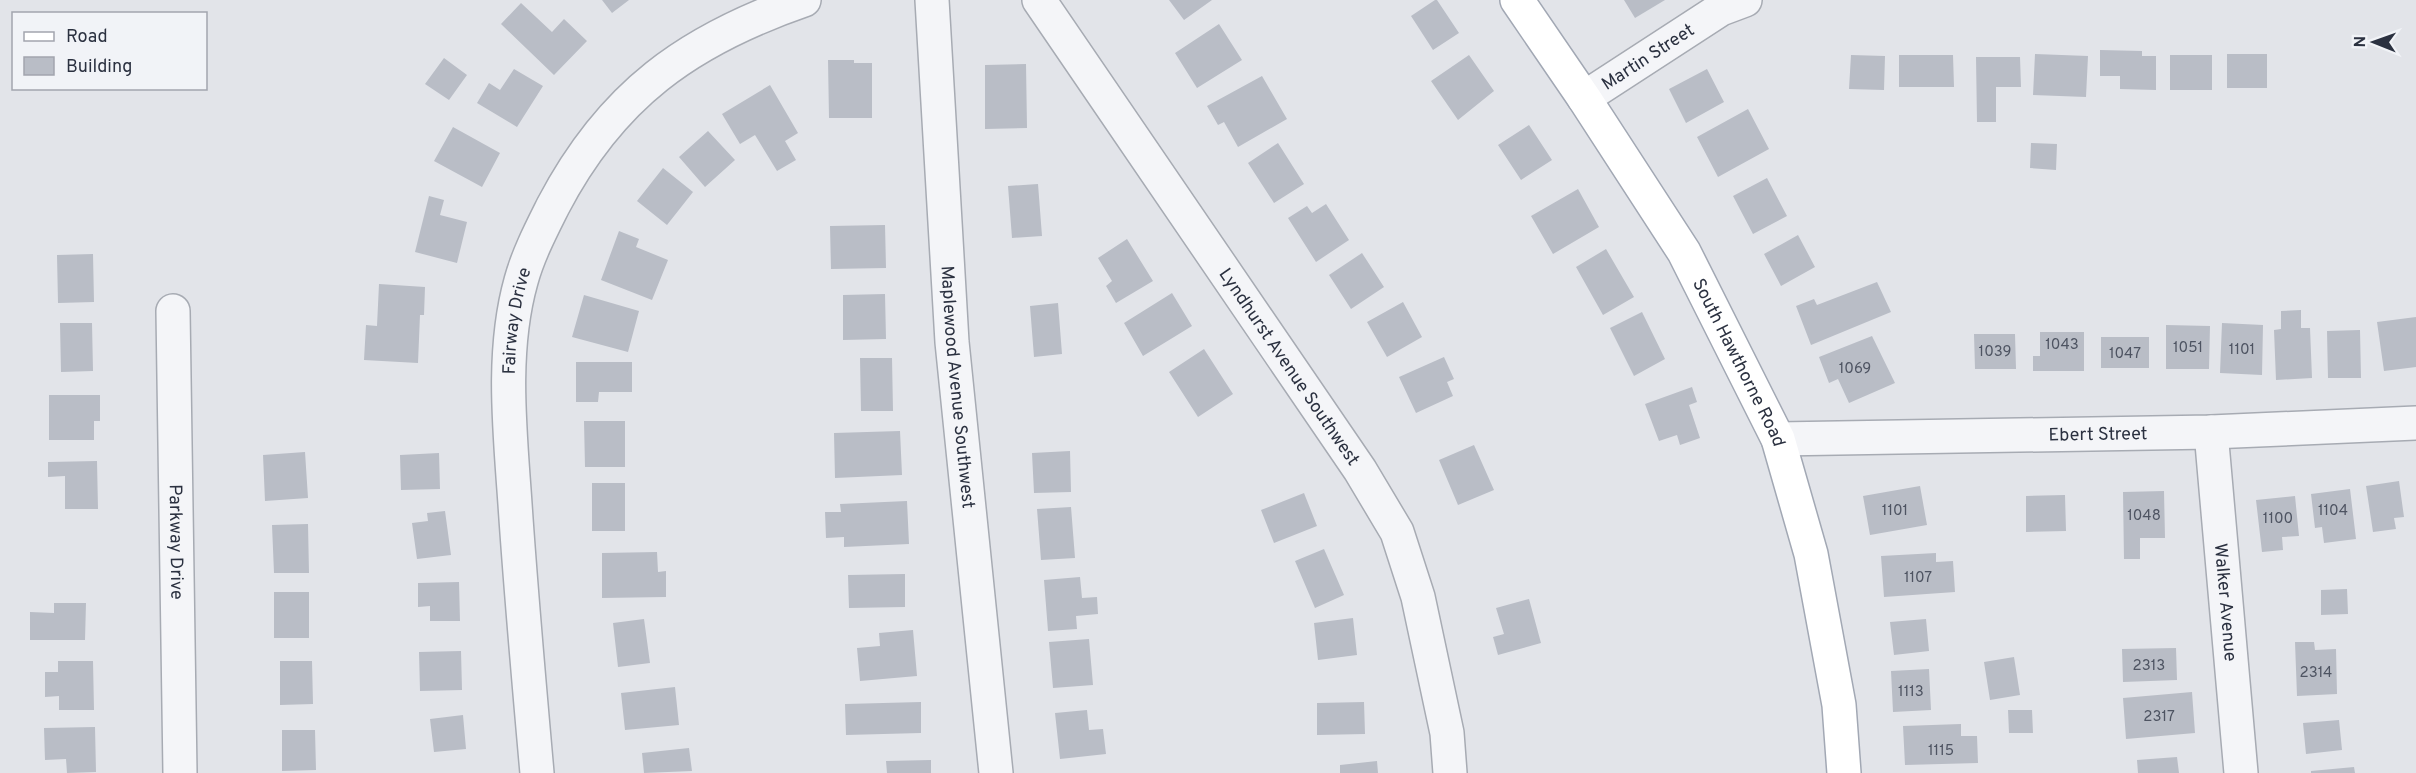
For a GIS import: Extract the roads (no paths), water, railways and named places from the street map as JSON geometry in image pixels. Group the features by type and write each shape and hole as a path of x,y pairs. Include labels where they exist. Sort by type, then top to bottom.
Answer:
{"main road":[{"name":"South Hawthorne Road","path":"1517,0 1684,252 1779,439 1811,554 1839,705 1844,773"}],"street":[{"name":"Fairway Drive","path":"537,773 511,450 509,370 512,325 521,281 536,239 563,188 600,131 622,105 648,82 684,56 723,33 804,0"},
{"name":"Maplewood Avenue Southwest","path":"932,0 952,342 996,773"},
{"name":"Lyndhurst Avenue Southwest","path":"1039,0 1360,470 1397,532 1418,597 1447,733 1450,773"},
{"name":"Martin Street","path":"1584,98 1721,9 1745,0"},
{"name":"Parkway Drive","path":"173,311 180,773"},
{"name":"Ebert Street","path":"1779,439 2211,432 2416,423"},
{"name":"Walker Avenue","path":"2211,432 2241,773"}]}
